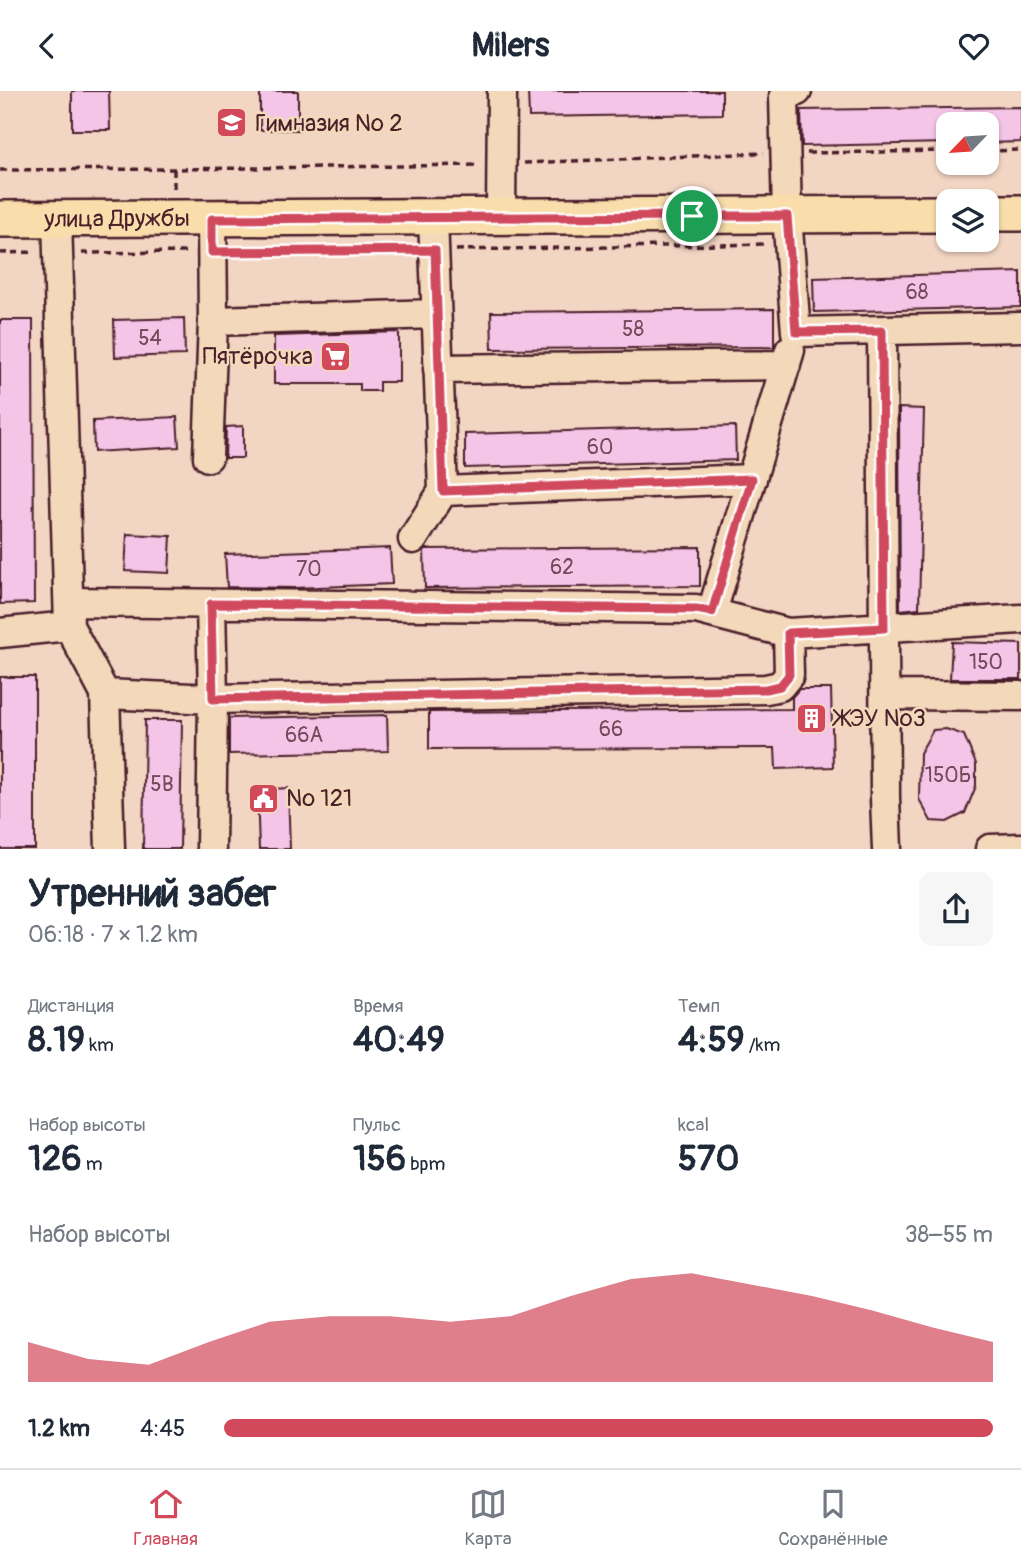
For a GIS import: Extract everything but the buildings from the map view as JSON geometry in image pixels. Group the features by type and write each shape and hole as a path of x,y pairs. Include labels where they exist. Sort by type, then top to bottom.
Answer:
{"main road":[{"path":"999,223 1021,213"},
{"name":"улица Дружбы","path":"0,219 57,235 434,234 501,216 788,230 936,228"}],"lane":[{"path":"501,216 502,91"},
{"path":"712,612 796,332 788,230 787,93"},
{"path":"413,539 443,491 434,234"},
{"path":"57,235 69,614 105,694 110,849"},
{"path":"208,457 213,321 212,235"},
{"path":"213,321 436,314"},
{"path":"796,332 1021,327"},
{"path":"882,331 887,849"},
{"path":"438,369 786,365"},
{"path":"443,491 752,479"},
{"path":"211,604 211,849"},
{"path":"0,633 69,614 211,604 696,609 788,633 1021,619"},
{"path":"105,694 213,699 766,689 780,686 789,675 788,633"},
{"path":"885,695 1021,696"},
{"path":"990,849 1021,848"}],"path":[{"path":"999,151 1021,150"},
{"path":"0,170 502,164 786,153 936,151"},
{"path":"174,169 175,195"},
{"path":"0,253 57,235 788,230"}],"place":[{"name":"Гимназия № 2","path":"232,123"},
{"name":"Пятёрочка","path":"336,356"},
{"name":"ЖЭУ №3","path":"812,718"},
{"name":"№ 121","path":"263,798"}],"route":[{"path":"692,216 787,216 796,332 882,331 884,628 788,633 789,675 780,686 766,689 213,699 211,604 696,609 712,612 752,479 443,491 435,250 212,252 212,219 692,216"}]}
